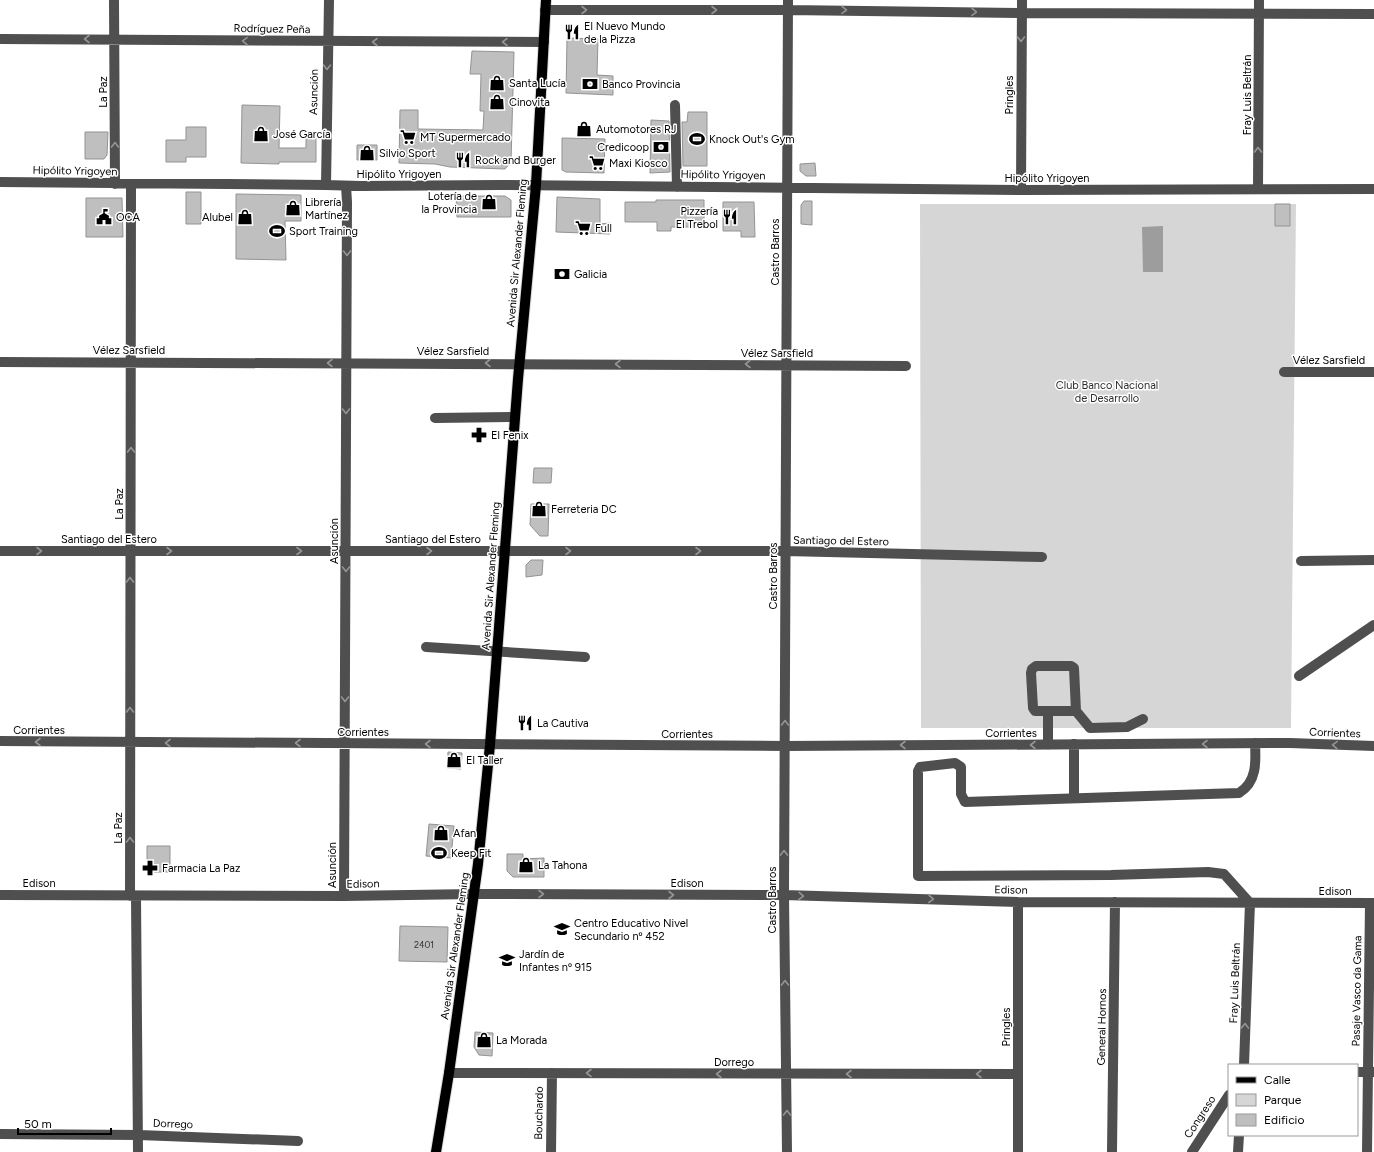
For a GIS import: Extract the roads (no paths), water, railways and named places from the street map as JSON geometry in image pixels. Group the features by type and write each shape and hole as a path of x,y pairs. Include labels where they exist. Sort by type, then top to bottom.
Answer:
{"main road":[{"name":"Avenida Sir Alexander Fleming","path":"436,1152 449,1073 478,864 490,745 515,417 536,185 546,5"}],"street":[{"name":"La Paz","path":"114,0 114,184"},
{"name":"Asunción","path":"326,185 327,42 329,0"},
{"name":"Pringles","path":"1021,190 1022,0"},
{"name":"Fray Luis Beltrán","path":"1258,189 1259,0"},
{"path":"546,5 788,5 1021,13 1374,14"},
{"name":"Castro Barros","path":"786,1152 787,1074 784,895 788,5"},
{"name":"Rodríguez Peña","path":"0,39 544,42"},
{"path":"675,105 677,187"},
{"name":"Hipólito Yrigoyen","path":"0,182 346,186 536,185 1021,190 1374,189"},
{"name":"La Paz","path":"131,184 130,742 139,1135 138,1152"},
{"name":"Asunción","path":"344,896 347,363 346,186"},
{"name":"Vélez Sarsfield","path":"0,362 787,364 906,366"},
{"name":"Vélez Sarsfield","path":"1284,372 1374,372"},
{"path":"434,418 515,417"},
{"name":"Santiago del Estero","path":"0,551 785,552 1042,557"},
{"path":"1301,561 1374,560"},
{"path":"1299,676 1374,624"},
{"path":"426,647 585,657"},
{"path":"1076,711 1035,711 1032,708 1032,669 1036,666 1071,666 1074,668 1076,711 1090,728 1127,727 1143,719"},
{"path":"1048,711 1048,745"},
{"name":"Corrientes","path":"0,742 785,746 1290,743 1374,746"},
{"path":"1250,903 1224,874 1219,873 918,876 918,770 920,767 955,764 961,767 961,794 965,802 1239,793 1245,789 1255,772 1256,743"},
{"path":"1074,744 1074,798"},
{"name":"Edison","path":"0,895 784,895 1018,902 1372,903"},
{"name":"Pringles","path":"1018,902 1018,1152"},
{"name":"General Hornos","path":"1112,1152 1115,902"},
{"name":"Fray Luis Beltrán","path":"1244,1064 1250,903"},
{"name":"Pasaje Vasco da Gama","path":"1367,1152 1366,1072 1372,903"},
{"name":"Dorrego","path":"449,1073 1018,1074"},
{"name":"Bouchardo","path":"551,1152 552,1073"},
{"name":"Congreso","path":"1192,1152 1228,1097"},
{"name":"Dorrego","path":"0,1134 139,1135 298,1141"},
{"path":"1238,1152 1239,1136"}],"place":[{"name":"El Nuevo Mundo de la Pizza","path":"572,32"},
{"name":"Santa Lucía","path":"497,83"},
{"name":"Banco Provincia","path":"590,84"},
{"name":"Cinovita","path":"497,102"},
{"name":"Automotores RJ","path":"584,129"},
{"name":"José García","path":"261,134"},
{"name":"MT Supermercado","path":"408,137"},
{"name":"Knock Out's Gym","path":"697,139"},
{"name":"Credicoop","path":"661,147"},
{"name":"Silvio Sport","path":"367,153"},
{"name":"Rock and Burger","path":"463,160"},
{"name":"Maxi Kiosco","path":"597,163"},
{"name":"Lotería de la Provincia","path":"489,202"},
{"name":"Librería Martínez","path":"293,208"},
{"name":"OCA","path":"104,217"},
{"name":"Alubel","path":"245,217"},
{"name":"Pizzería El Trebol","path":"730,217"},
{"name":"Full","path":"583,228"},
{"name":"Sport Training","path":"277,231"},
{"name":"Galicia","path":"562,274"},
{"name":"El Fenix","path":"479,435"},
{"name":"Ferreteria DC","path":"539,509"},
{"name":"La Cautiva","path":"525,723"},
{"name":"El Taller","path":"454,760"},
{"name":"Afan","path":"441,833"},
{"name":"Keep Fit","path":"439,853"},
{"name":"La Tahona","path":"526,865"},
{"name":"Farmacia La Paz","path":"150,868"},
{"name":"Centro Educativo Nivel Secundario nº 452","path":"562,929"},
{"name":"Jardín de Infantes nº 915","path":"507,960"},
{"name":"La Morada","path":"484,1040"}],"park label":[{"name":"Club Banco Nacional de Desarrollo","path":"1107,391"}]}
